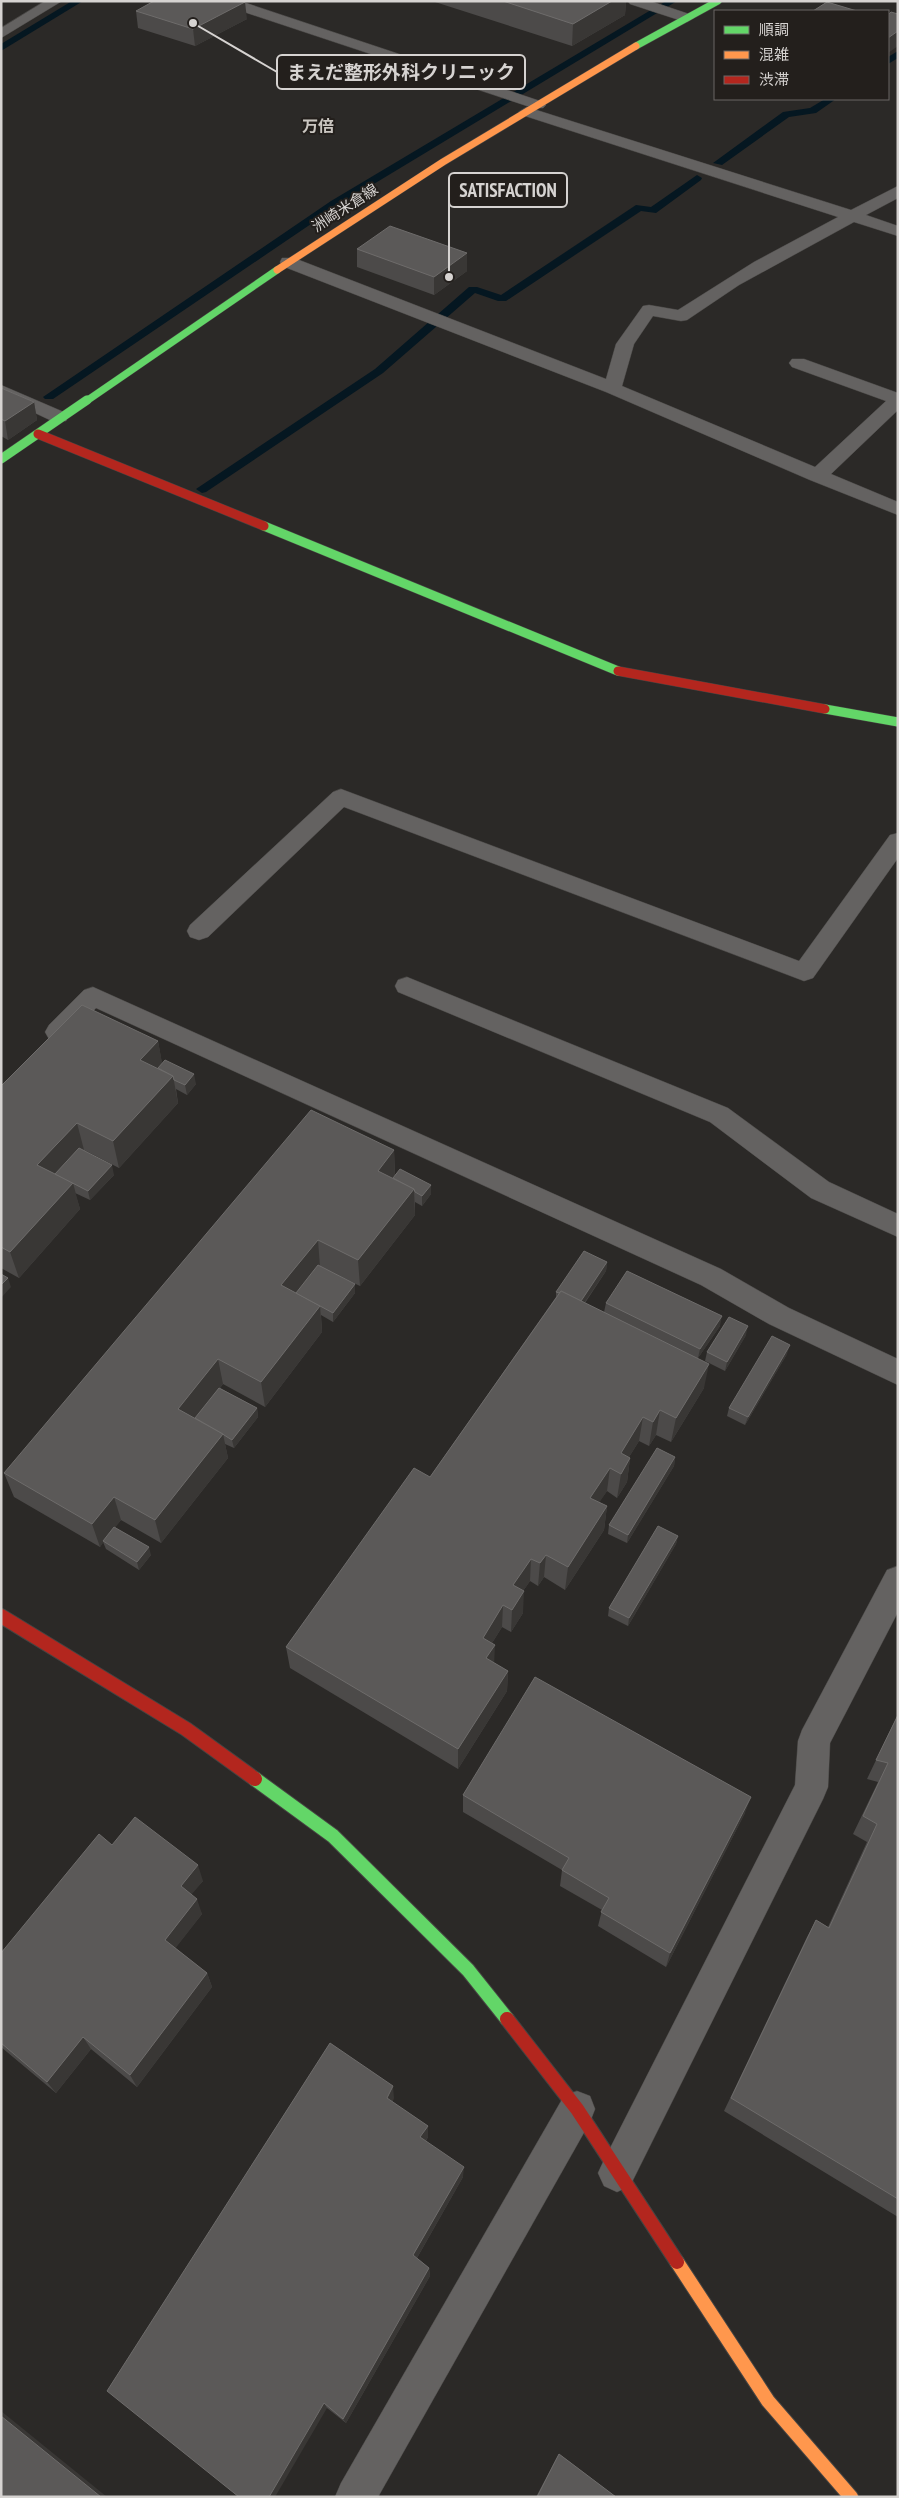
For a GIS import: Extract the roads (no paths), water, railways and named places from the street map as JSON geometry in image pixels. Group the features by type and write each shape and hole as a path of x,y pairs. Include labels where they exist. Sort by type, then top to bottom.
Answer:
{"street":[{"path":"2,32 55,1"},
{"path":"225,1 898,231"},
{"path":"635,1 687,18"},
{"name":"洲崎米倉線","path":"1,459 288,262 488,134 525,103 718,1"},
{"path":"612,388 625,344 649,310 681,316 716,291 772,258 835,224 854,217 898,192"},
{"path":"288,262 612,388 677,418 785,460 817,476 898,509"},
{"path":"798,363 898,400 817,476"},
{"path":"1,390 59,418"},
{"path":"38,434 615,670 641,677 898,722"},
{"path":"199,931 341,798 804,972 898,841"},
{"path":"407,986 719,1115 820,1190 898,1226"},
{"path":"40,1050 92,996 711,1277 779,1316 898,1373"},
{"path":"617,2173 810,1787 814,1741 898,1580"},
{"path":"1,1616 186,1729 333,1836 468,1970 577,2109 617,2173 768,2401 851,2497"},
{"path":"355,2497 577,2109"}],"waterway":[{"path":"1,48 79,1"},
{"path":"49,397 335,203 673,1"},
{"path":"889,60 898,54"},
{"path":"718,163 786,114 813,111 830,100"},
{"path":"202,489 379,371 473,289 502,299 640,207 652,211 697,178"}],"place":[{"name":"まえだ整形外科クリニック","path":"193,23"},
{"name":"SATISFACTION","path":"449,277"}],"district":[{"name":"万倍","path":"318,126"}]}
